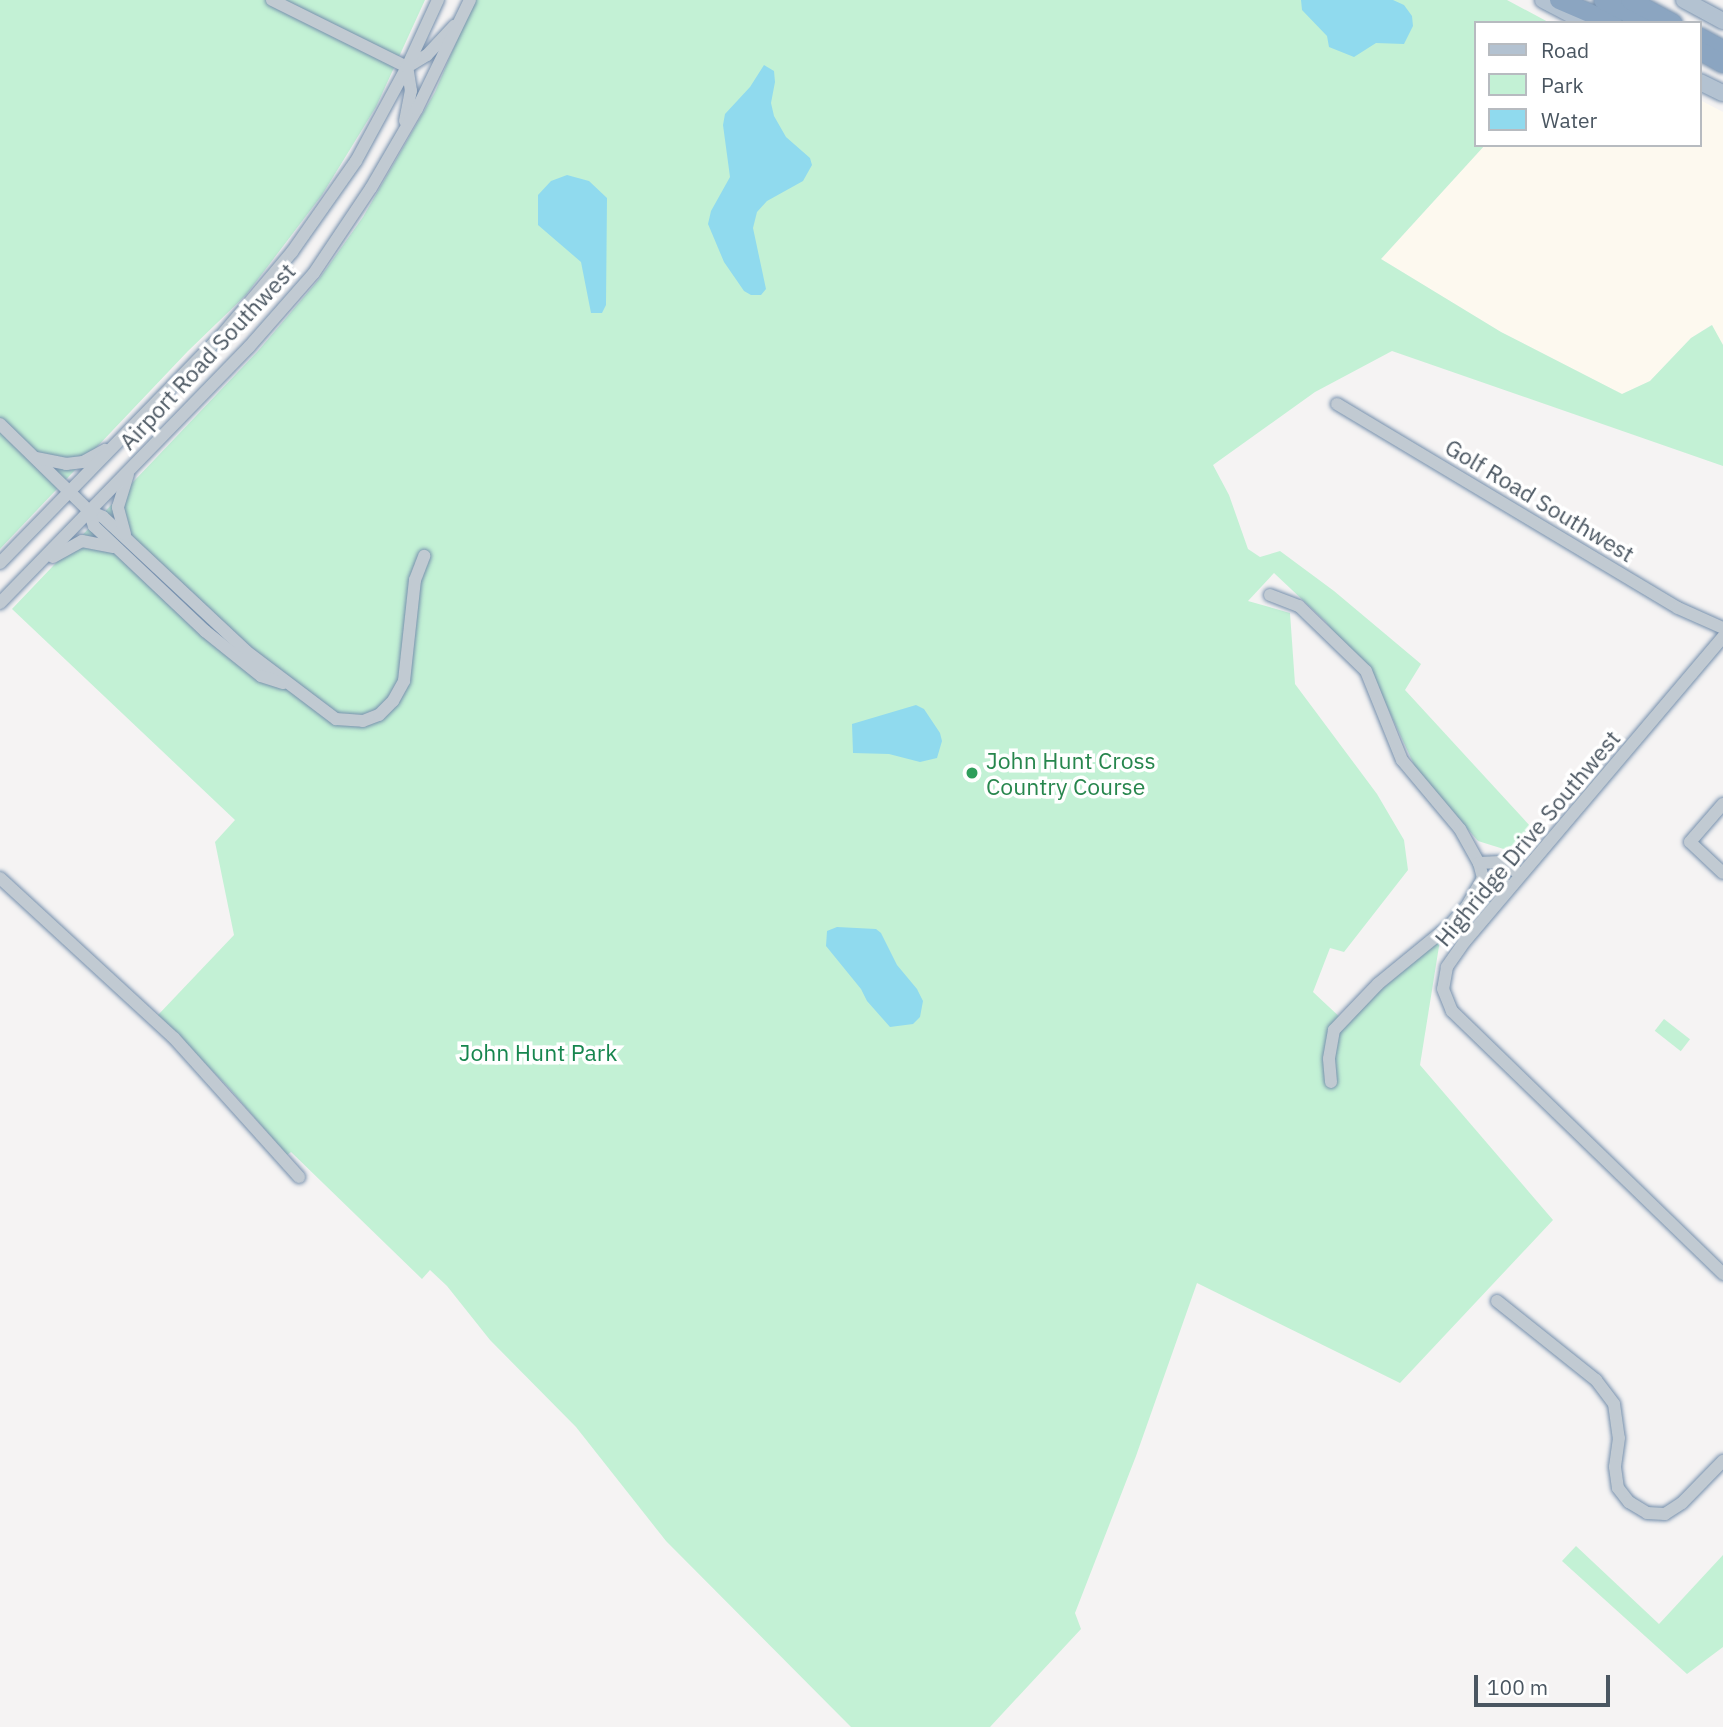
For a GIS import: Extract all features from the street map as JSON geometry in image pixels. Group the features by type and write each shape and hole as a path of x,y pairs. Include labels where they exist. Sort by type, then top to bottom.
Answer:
{"highway":[{"path":"1559,0 1608,21"},
{"path":"1603,0 1642,21"},
{"path":"1630,0 1669,21"},
{"path":"1702,38 1723,50"},
{"path":"1702,52 1723,64"},
{"path":"1702,63 1723,73"}],"main road":[{"path":"1543,0 1583,21"},
{"path":"1684,0 1723,21"},
{"path":"1702,83 1723,93"}],"street":[{"path":"272,0 407,67"},
{"name":"Airport Road Southwest","path":"0,603 35,568 118,443 220,335 292,252 356,160 407,67 438,0"},
{"name":"Airport Road Southwest","path":"0,563 138,460 249,346 314,273 372,188 465,15 470,0"},
{"path":"407,67 426,55 465,15"},
{"path":"401,137 411,91 407,67"},
{"name":"Golf Road Southwest","path":"1337,404 1678,608 1723,628"},
{"path":"0,424 79,502 94,526 124,546 228,650 261,676 287,684 336,719 363,721 379,715 393,701 404,681 415,580 424,556"},
{"path":"34,457 66,464 83,462 118,443"},
{"path":"124,546 118,507 120,493 138,460"},
{"path":"35,568 70,545 82,541 124,546"},
{"path":"1270,595 1299,606 1366,671 1402,760 1460,829 1479,863 1483,878 1467,906 1450,925 1378,984 1334,1030 1329,1059 1331,1082"},
{"name":"Highridge Drive Southwest","path":"1723,637 1510,887 1447,967 1443,989 1452,1011 1723,1274"},
{"path":"1723,804 1690,842 1723,873"},
{"path":"1479,863 1500,862 1521,874"},
{"path":"0,878 174,1038 299,1177"},
{"path":"1483,878 1510,887"},
{"path":"1497,1301 1596,1380 1614,1404 1619,1438 1615,1467 1618,1488 1629,1502 1647,1513 1665,1514 1682,1503 1723,1461"}],"shaded area":[{"path":"1702,101 1723,112 1723,345 1711,325 1691,338 1650,381 1622,394 1501,332 1381,259 1483,147 1702,147"}],"green space":[{"path":"0,0 425,0 376,107 322,195 246,295 188,351 0,549"},
{"name":"John Hunt Park","path":"474,0 1507,0 1546,21 1474,21 1474,147 1483,147 1381,259 1501,332 1622,394 1650,381 1691,338 1712,325 1723,345 1723,466 1392,351 1315,392 1213,465 1229,495 1248,549 1260,557 1280,551 1334,591 1421,664 1405,690 1531,827 1510,851 1478,841 1416,769 1383,698 1326,622 1274,573 1248,601 1290,613 1295,684 1377,794 1404,840 1408,870 1344,952 1330,948 1313,992 1344,1021 1440,940 1420,1065 1553,1220 1400,1383 1197,1283 1136,1456 1075,1613 1081,1629 990,1727 851,1727 666,1541 576,1427 490,1340 447,1286 430,1270 422,1279 291,1152 287,1155 229,1088 158,1015 234,935 215,842 235,820 12,609 258,351 319,279 363,217 435,92"},
{"path":"1664,1019 1690,1039 1681,1051 1655,1031"},
{"path":"1576,1546 1659,1624 1723,1555 1723,1647 1687,1674 1562,1561"}],"water":[{"path":"1301,0 1393,0 1404,5 1412,16 1413,26 1404,44 1376,43 1354,57 1329,47 1327,36 1302,10"},
{"path":"764,65 774,71 771,103 774,116 786,137 810,158 812,165 803,181 767,201 757,212 753,228 766,289 761,295 751,295 744,291 724,262 708,224 711,211 730,177 723,125 725,114 750,87"},
{"path":"567,175 589,181 607,198 606,305 602,313 591,313 581,262 538,225 538,195 551,181"},
{"path":"916,705 924,709 940,733 942,741 937,758 920,762 889,754 853,753 852,724"},
{"path":"837,927 876,929 881,933 897,965 917,989 923,1001 920,1017 913,1024 890,1027 867,1001 861,989 826,946 827,931"}],"place":[{"name":"John Hunt Cross Country Course","path":"972,773"}]}
